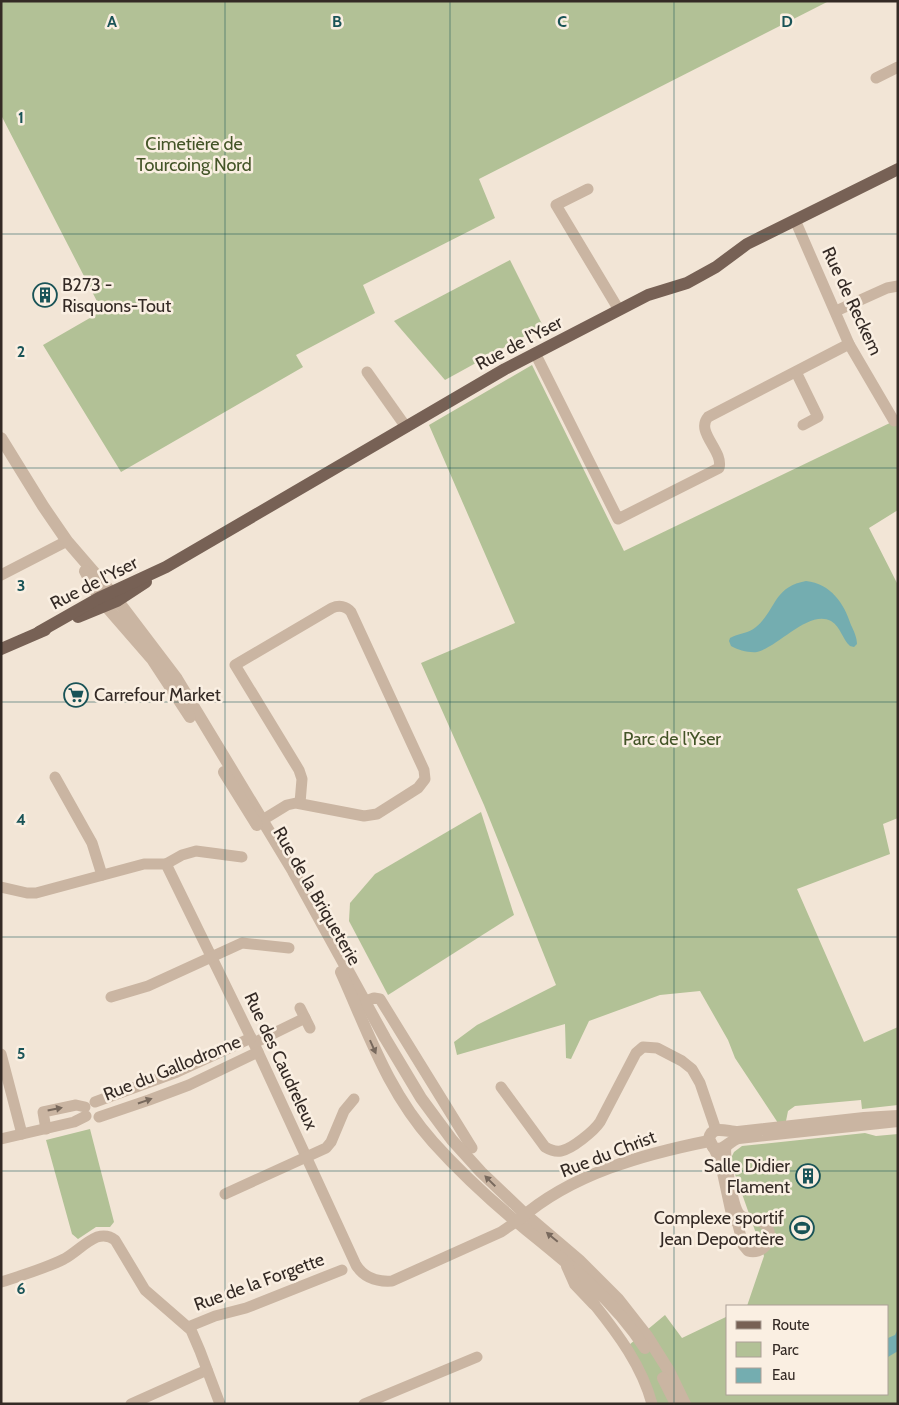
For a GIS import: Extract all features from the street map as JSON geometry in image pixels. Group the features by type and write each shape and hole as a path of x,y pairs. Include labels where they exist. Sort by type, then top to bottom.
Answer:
{"main road":[{"name":"Rue de l'Yser","path":"1,649 108,599 166,567 476,385 535,353 648,295 687,283 716,267 747,244 898,169"}],"street":[{"path":"876,78 898,67"},
{"path":"588,189 556,205 619,310"},
{"name":"Rue de Reckem","path":"795,220 849,344 894,421"},
{"path":"836,311 887,288 898,286"},
{"path":"535,353 618,519 718,469 720,462 705,430 706,419 849,344"},
{"path":"367,372 406,427"},
{"path":"796,372 818,417 803,425"},
{"name":"Rue de la Briqueterie","path":"1,438 43,506 160,670 259,822 334,943 397,1059 434,1117 521,1218"},
{"path":"1,575 71,546"},
{"path":"259,822 287,805 300,803 372,816 418,788 425,779 424,770 351,612 348,608 342,606 332,608 235,666 299,770 302,779 300,803"},
{"path":"55,777 94,848 102,875"},
{"name":"Rue de la Briqueterie","path":"259,822 321,930 389,1080 418,1124 452,1162 521,1218"},
{"path":"1,887 32,893 144,864 166,864 182,855 196,851 242,857"},
{"name":"Rue des Caudreleux","path":"166,864 254,1044 356,1265 366,1276 388,1282 397,1279 501,1232 521,1218"},
{"path":"111,997 148,986 242,943 289,948"},
{"path":"344,978 359,998 366,1001 374,998 380,999 472,1148"},
{"path":"362,1020 366,1001"},
{"path":"254,1044 305,1018"},
{"name":"Rue du Gallodrome","path":"254,1044 189,1085 92,1119 89,1108 177,1072 254,1044"},
{"path":"501,1087 545,1147 555,1151 564,1151 594,1130 636,1053 643,1047 652,1047 682,1061 695,1073 719,1140 726,1160 737,1210 744,1217 764,1223 768,1229 769,1238 766,1246 757,1252 748,1251 743,1245 738,1225 731,1212 719,1157 719,1140"},
{"path":"1,1054 22,1134"},
{"path":"225,1194 306,1158 329,1145 344,1111 354,1099"},
{"path":"1,1139 46,1129 78,1121 89,1108 76,1105 43,1112 46,1129"},
{"name":"Rue du Christ","path":"719,1140 738,1132 898,1116"},
{"name":"Rue du Christ","path":"521,1218 561,1190 602,1171 656,1153 752,1135 898,1121"},
{"path":"521,1218 564,1262 590,1283 618,1312 644,1346 676,1404"},
{"path":"521,1218 579,1260 618,1299 638,1323 669,1371 685,1404"},
{"path":"1,1282 52,1265 94,1238 107,1236 115,1240 144,1290 188,1327 196,1340 220,1404"},
{"path":"564,1262 576,1284 607,1320 638,1368 652,1404"},
{"name":"Rue de la Forgette","path":"188,1327 215,1316 246,1308 342,1270"},
{"path":"618,1299 618,1312"},
{"path":"607,1320 621,1311 631,1320 638,1323"},
{"path":"364,1404 477,1357"},
{"path":"131,1404 207,1370"}],"green space":[{"name":"Cimetière de Tourcoing Nord","path":"1,1 829,1 479,179 495,218 363,285 375,313 296,355 303,367 121,472 43,345 102,311 1,115"},
{"path":"510,260 543,326 445,380 394,321"},
{"name":"Parc de l'Yser","path":"532,365 624,551 894,421 898,426 898,510 869,528 898,585 898,818 883,824 890,854 797,889 864,1042 898,1027 898,1105 862,1109 861,1100 795,1106 788,1111 786,1121 778,1123 735,1058 728,1040 700,991 660,995 589,1021 571,1059 566,1058 565,1024 457,1055 454,1042 477,1025 556,985 484,805 421,663 515,623 429,425"},
{"path":"481,812 514,915 388,995 349,921 350,903 375,874"},
{"path":"90,1129 114,1222 110,1227 96,1227 78,1239 72,1234 46,1140"},
{"path":"865,1133 876,1136 898,1134 898,1404 656,1404 629,1345 665,1315 682,1338 726,1317 726,1395 889,1395 889,1305 747,1305 764,1256 730,1160 734,1152 742,1146"}],"water":[{"path":"806,581 823,586 840,602 845,609 856,637 857,644 854,647 847,643 831,621 822,619 803,624 765,649 757,652 744,651 731,646 730,638 756,627 781,593 795,584"},
{"path":"897,1331 898,1351 889,1356 889,1338 895,1335"}],"place":[{"name":"B273 - Risquons-Tout","path":"45,295"},
{"name":"Carrefour Market","path":"76,695"},
{"name":"Salle Didier Flament","path":"808,1176"},
{"name":"Complexe sportif Jean Depoortère","path":"802,1228"}]}
